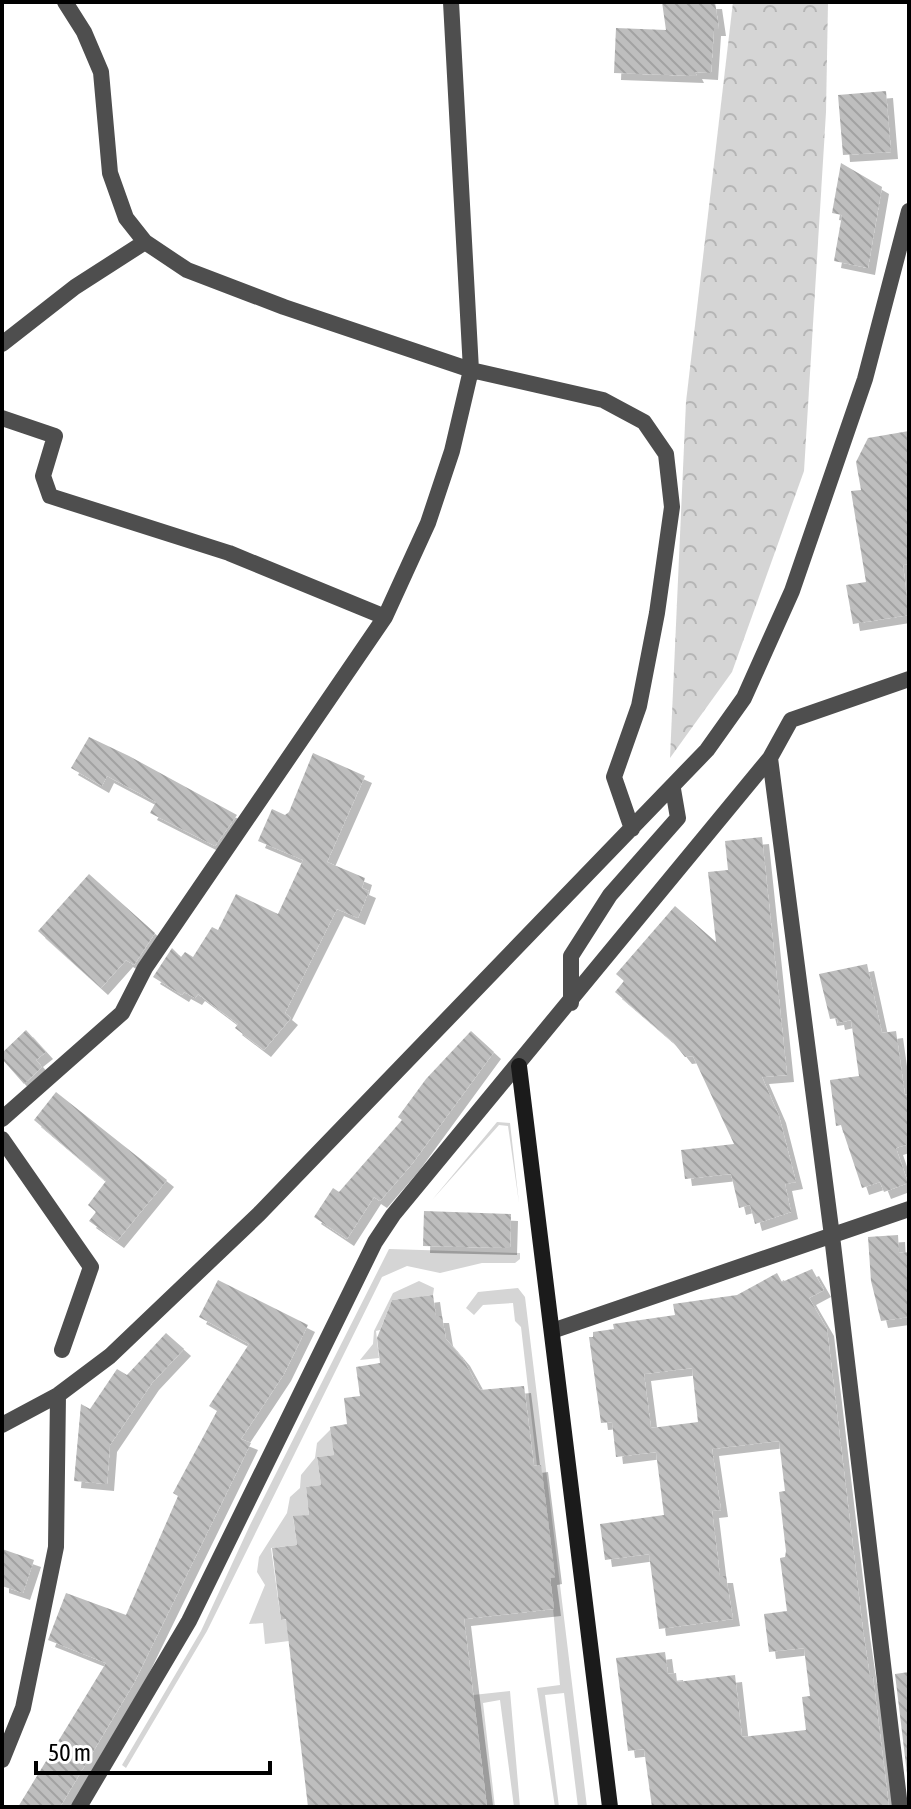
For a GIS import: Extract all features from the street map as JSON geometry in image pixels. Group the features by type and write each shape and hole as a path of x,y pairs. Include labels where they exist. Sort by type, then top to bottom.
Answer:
{"street":[{"path":"65,2 84,32 101,72 110,173 126,218 145,242 187,270 284,307 471,370 603,400 644,422 666,454 672,507 657,613 639,706 614,777 632,829"},
{"path":"2,1119 122,1013 153,956 385,617 428,523 452,451 471,370 451,2"},
{"path":"2,1425 58,1395 110,1356 259,1214 673,789 707,750 744,698 780,619 865,379 909,211"},
{"path":"2,344 75,287 145,242"},
{"path":"2,418 55,436 43,476 50,496 229,553 385,617"},
{"path":"79,1807 189,1621 382,1230 770,758 791,720 909,679"},
{"path":"770,758 832,1236 900,1807"},
{"path":"571,1003 571,956 610,895 678,818 673,789"},
{"path":"519,1066 610,1807"},
{"path":"2,1139 91,1267 62,1350"},
{"path":"552,1331 909,1209"},
{"path":"2,1760 23,1708 56,1547 58,1395"}],"green space":[{"path":"733,2 828,2 826,112 804,471 732,672 670,758 686,402"},
{"path":"497,1122 510,1123 519,1203 508,1126 499,1125 432,1200"},
{"path":"389,1249 520,1253 520,1259 515,1263 482,1263 440,1273 407,1266 382,1277 207,1631 126,1768 122,1765 201,1631 250,1525"},
{"path":"419,1281 434,1288 433,1295 392,1300 380,1330 376,1331 379,1358 360,1360 373,1344 374,1331 393,1293"},
{"path":"518,1288 525,1297 587,1807 578,1807 564,1693 545,1695 559,1807 555,1807 537,1688 560,1685 540,1465 537,1466 521,1327 515,1321 513,1303 483,1305 474,1315 466,1308 478,1292"},
{"path":"331,1429 334,1455 317,1457 321,1485 306,1487 309,1515 293,1517 297,1545 271,1548 281,1620 294,1618 297,1640 265,1644 263,1623 249,1624 265,1585 257,1572 259,1557 287,1513 290,1497 300,1488 301,1475 315,1458 317,1443"},
{"path":"510,1691 520,1807 514,1807 500,1700 483,1703 495,1807 487,1807 473,1695"}],"building":[{"path":"662,2 715,2 719,29 714,29 711,73 695,72 697,76 614,73 616,28 666,30"},
{"path":"886,91 891,152 843,155 838,95"},
{"path":"841,163 882,187 868,268 834,261 842,215 832,213"},
{"path":"909,431 909,564 903,565 909,615 853,624 846,585 866,582 851,491 861,490 856,462 868,438"},
{"path":"89,737 237,815 215,846 150,813 156,802 107,776 102,786 71,768"},
{"path":"313,753 365,776 327,862 365,878 362,888 369,891 358,918 337,909 285,1013 291,1018 264,1050 235,1028 238,1024 198,994 195,998 184,992 182,995 153,977 172,948 181,957 185,952 193,957 212,927 218,930 236,894 278,914 303,860 258,841 272,809 285,815 289,812"},
{"path":"762,837 787,1075 762,1077 779,1116 796,1182 785,1184 791,1212 755,1224 750,1205 739,1208 731,1174 685,1179 681,1150 734,1144 693,1056 685,1057 673,1042 615,992 624,981 616,974 675,906 716,942 708,872 728,870 725,841"},
{"path":"89,874 155,933 134,965 126,960 101,988 38,931"},
{"path":"867,964 882,1033 896,1031 905,1095 909,1094 909,1144 896,1148 908,1183 884,1192 880,1182 862,1188 841,1125 836,1126 830,1080 859,1076 851,1020 838,1023 837,1018 830,1019 819,974"},
{"path":"26,1030 46,1052 36,1060 42,1067 24,1084 2,1059 2,1053"},
{"path":"471,1031 494,1052 412,1164 380,1201 374,1197 347,1239 314,1217 333,1188 339,1192 402,1120 398,1117 426,1079"},
{"path":"56,1092 167,1180 117,1241 89,1221 96,1212 88,1205 106,1181 34,1120"},
{"path":"424,1211 511,1214 510,1248 423,1246"},
{"path":"898,1235 899,1253 909,1252 909,1317 881,1321 871,1281 868,1237"},
{"path":"812,1269 824,1290 809,1298 827,1329 863,1630 870,1677 873,1677 889,1807 652,1807 644,1749 628,1751 616,1658 665,1652 668,1674 676,1673 677,1682 735,1675 742,1737 806,1730 802,1697 810,1696 804,1648 769,1652 764,1614 787,1611 780,1558 785,1557 786,1551 779,1492 785,1491 779,1441 712,1449 721,1510 712,1511 720,1576 726,1576 733,1619 659,1629 649,1554 605,1560 600,1524 664,1515 656,1452 616,1457 612,1422 601,1423 589,1337 593,1337 593,1332 614,1329 613,1324 675,1315 673,1304 737,1295 777,1273 782,1282","holes":["692,1368 698,1422 651,1428 644,1374"]},
{"path":"218,1280 308,1325 284,1374 241,1439 251,1443 134,1683 60,1807 18,1807 106,1663 48,1640 66,1593 126,1615 178,1496 173,1493 217,1411 209,1406 249,1344 199,1317"},
{"path":"433,1295 436,1316 442,1316 446,1339 463,1359 480,1390 524,1386 534,1466 541,1465 555,1577 550,1578 554,1609 464,1619 487,1807 308,1807 286,1619 281,1620 272,1548 297,1545 293,1516 309,1515 306,1487 321,1485 317,1457 334,1455 330,1427 347,1424 344,1398 360,1396 356,1367 380,1363 377,1338 392,1300"},
{"path":"166,1333 184,1349 152,1383 110,1445 107,1484 74,1481 81,1404 90,1409 117,1369 127,1375"},
{"path":"2,1549 34,1560 23,1593 2,1586"},
{"path":"909,1672 909,1790 895,1674"}]}
